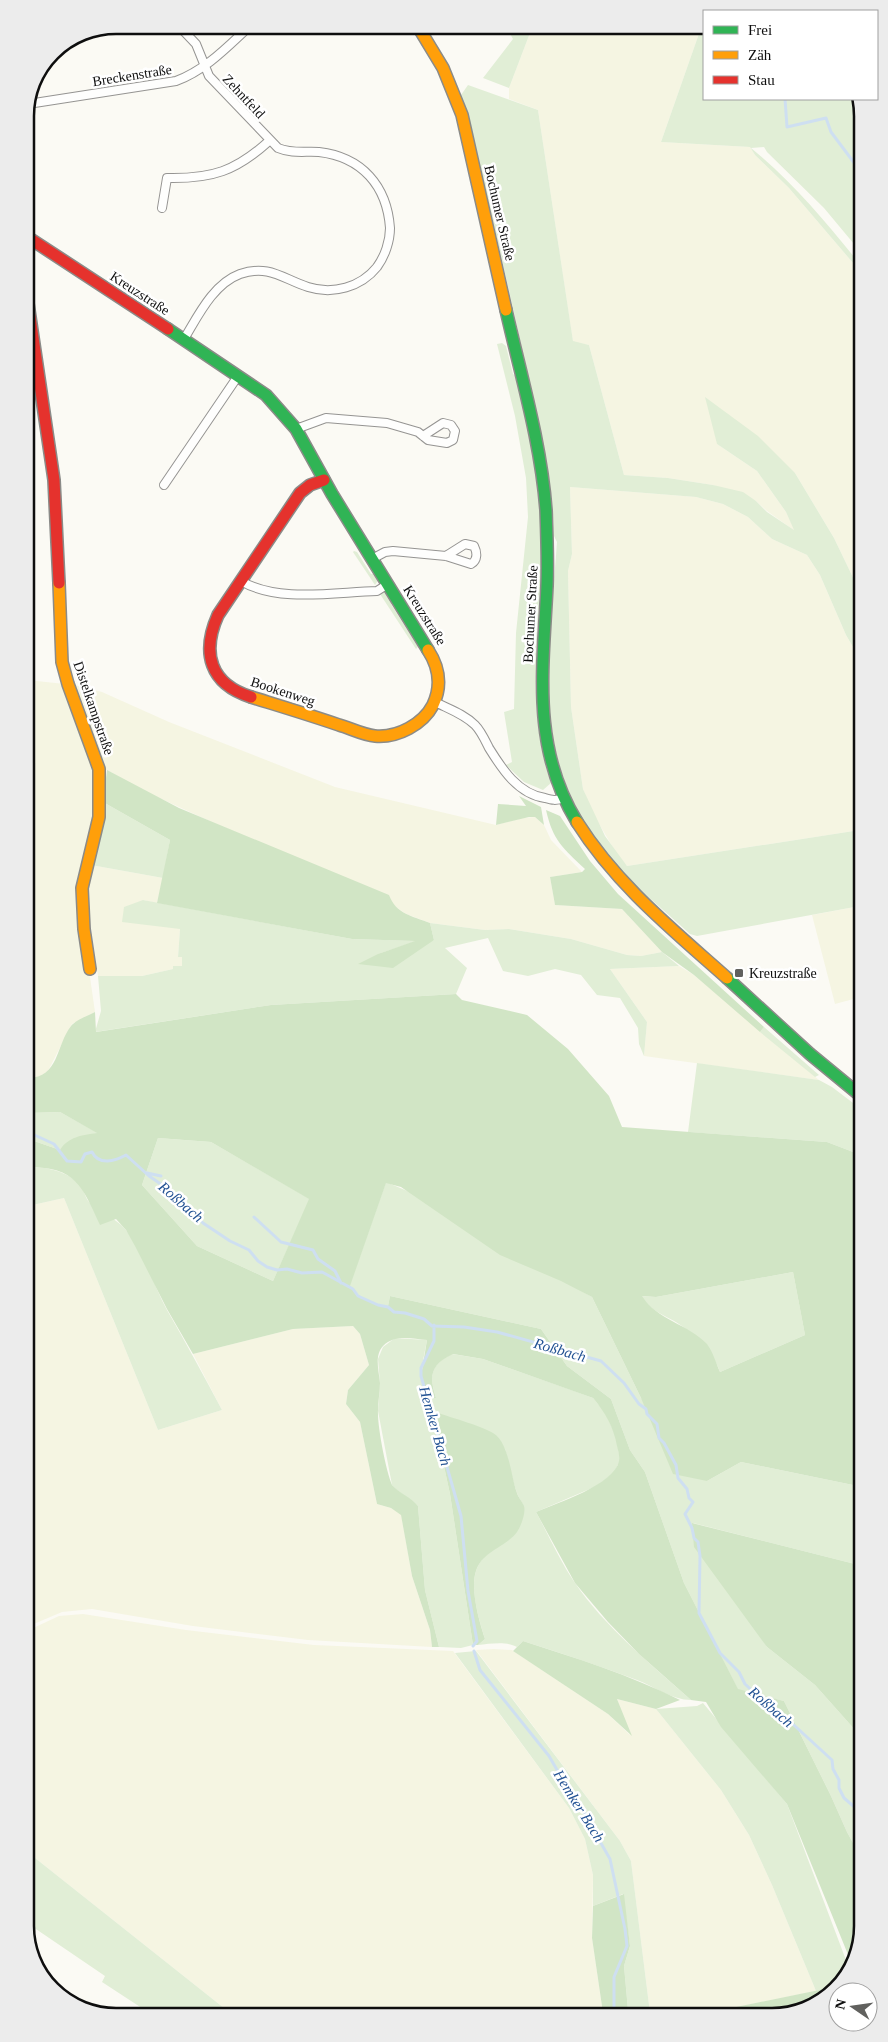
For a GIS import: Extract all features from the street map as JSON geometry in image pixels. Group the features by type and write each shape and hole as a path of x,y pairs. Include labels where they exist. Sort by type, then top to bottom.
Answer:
{"street":[{"name":"Zehntfeld","path":"184,339 211,296 239,274 253,271 280,273 311,288 324,290 338,290 349,287 366,278 373,271 385,253 390,231 387,207 381,191 363,170 345,159 332,154 286,152 269,141 209,76 196,44 187,34"},
{"name":"Breckenstraße","path":"35,103 176,81 191,75 204,66 240,34"},
{"name":"Bochumer Straße","path":"424,34 448,76 462,115 541,464 546,500 548,545 542,705 548,751 563,798 584,835 628,888 772,1019 854,1090"},
{"path":"162,208 167,178 208,176 230,170 247,160 269,141"},
{"name":"Kreuzstraße","path":"34,241 266,395 296,429 324,480 435,661 439,676 439,688 435,702"},
{"path":"164,485 238,376"},
{"name":"Distelkampstraße","path":"34,381 54,480 62,662 68,684 99,769 99,817 82,888 84,929 90,970"},
{"path":"296,429 326,418 387,423 418,432 423,436"},
{"name":"Bookenweg","path":"324,480 310,485 300,493 213,624 208,642 208,650 214,672 224,684 236,692 374,736 392,735 409,729 425,716 435,702"},
{"path":"372,559 385,552 393,551 446,556"},
{"path":"241,581 254,588 284,595 377,591 388,584"},
{"path":"435,702 470,720 477,727 502,768 526,792 540,798 556,800 563,798"}],"green space":[{"path":"510,34 530,34 509,88 483,78 513,39"},
{"path":"530,34 699,34 661,142 750,147 755,155 789,188 854,264 854,580 834,538 795,473 717,444 757,471 786,512 795,531 756,501 713,485 668,478 624,475 589,345 573,342 538,110 509,99 509,88"},
{"path":"699,34 703,34 703,100 853,100 854,244 824,208 764,147 751,148 781,174 821,217 854,257 854,264 789,188 755,155 750,147 661,142"},
{"path":"468,85 538,110 573,341 589,345 624,475 668,478 743,492 767,512 794,530 786,512 757,471 717,444 705,397 758,436 795,473 834,538 854,580 854,649 846,635 820,575 807,555 772,539 748,517 723,504 696,497 570,487 572,554 568,571 571,707 583,789 605,836 627,866 854,831 854,907 697,936 690,934 638,888 619,868 584,821 566,783 555,746 549,707 548,668 557,542 554,536 551,490 534,399 461,95"},
{"path":"502,343 506,346 513,374 516,376 534,458 540,499 542,541 536,693 538,724 551,783 543,790 524,782 506,765 512,762 504,712 514,709 516,633 528,517 526,478 515,416 497,344"},
{"path":"570,487 696,497 723,504 748,517 772,539 807,555 820,575 846,635 854,649 854,831 627,866 618,856 592,812 583,789 571,707 568,571 572,554"},
{"path":"353,552 357,552 371,574 375,574 379,579 375,585"},
{"path":"388,593 392,600 391,604 418,647 416,649 380,594"},
{"path":"34,681 65,684 96,770 96,816 79,900 95,1012 72,1024 48,1071 38,1078 34,1078"},
{"path":"71,684 102,692 169,722 335,787 496,825 522,818 535,817 544,825 551,840 582,872 550,877 555,905 622,909 662,952 641,956 627,955 571,939 509,929 485,930 430,923 406,914 393,905 144,791 103,768"},
{"path":"107,770 179,808 389,895 400,910 430,923 434,940 393,968 358,964 378,954 415,941 352,939 157,903 170,840 103,802"},
{"path":"519,796 541,807 544,825 535,817 529,817 496,825 498,804 526,806"},
{"path":"103,802 170,840 163,878 91,865"},
{"path":"546,810 560,816 590,861 618,894 764,1027 760,1032 694,975 662,952 622,909 555,905 550,877 582,872 585,869 556,837"},
{"path":"91,865 163,878 157,903 143,900 180,929 178,957 182,957 182,966 173,966 173,969 142,976 98,976 85,886"},
{"path":"143,900 352,939 417,941 378,954 434,940 430,923 485,930 509,929 571,939 627,955 641,956 662,952 679,966 610,969 647,1022 644,1056 639,1044 638,1028 620,998 597,995 581,975 555,969 528,976 503,971 488,938 445,948 467,968 456,994 271,1005 95,1032 101,1011 98,976 142,976 173,969 173,966 182,966 182,957 178,957 180,929 122,922 124,907"},
{"path":"854,907 854,999 835,1004 812,915"},
{"path":"679,966 694,975 819,1080 644,1056 647,1022 610,969"},
{"path":"456,994 462,1000 527,1015 568,1049 609,1096 622,1127 827,1142 854,1152 854,1485 741,1462 707,1481 673,1474 641,1398 592,1297 561,1281 500,1255 401,1187 386,1183 350,1286 365,1299 388,1306 390,1296 541,1329 567,1366 611,1399 630,1450 645,1472 684,1583 738,1689 784,1701 854,1845 854,1937 849,1956 787,1804 721,1727 706,1702 691,1700 639,1654 608,1622 575,1583 536,1512 584,1492 607,1478 615,1470 619,1461 616,1439 605,1415 593,1398 483,1359 453,1354 440,1362 433,1372 432,1383 436,1398 429,1400 421,1376 427,1340 410,1338 393,1340 380,1350 378,1364 380,1383 378,1417 380,1437 392,1485 418,1506 425,1590 439,1647 432,1647 430,1630 412,1576 401,1515 391,1508 377,1504 360,1422 346,1404 348,1390 369,1365 360,1334 353,1326 293,1329 193,1354 126,1230 116,1219 100,1225 88,1199 75,1181 67,1175 57,1171 34,1167 34,1141 60,1150 71,1139 97,1133 60,1112 34,1113 34,1077 46,1073 51,1067 71,1026 95,1012 96,1032 271,1005","holes":["158,1138 211,1142 309,1199 273,1281 197,1246 142,1185","793,1272 805,1335 720,1372 707,1344 691,1331 656,1311 642,1296 656,1297"]},
{"path":"764,1027 819,1075 815,1077 760,1032"},
{"path":"697,1063 819,1080 854,1104 854,1152 827,1142 688,1132"},
{"path":"60,1112 98,1133 60,1150 34,1141 34,1113"},
{"path":"158,1138 211,1142 310,1199 273,1281 197,1246 142,1185"},
{"path":"34,1167 63,1173 75,1180 93,1206 116,1221 132,1238 167,1310 222,1410 158,1430 64,1198 34,1205"},
{"path":"386,1182 412,1193 592,1297 641,1398 707,1481 741,1462 854,1485 854,1564 693,1523 767,1647 815,1685 854,1729 854,1845 784,1701 738,1690 684,1583 645,1472 630,1450 611,1399 567,1366 541,1329 390,1296 388,1306 365,1299 349,1287"},
{"path":"64,1198 158,1430 222,1410 193,1354 293,1329 353,1326 360,1334 369,1365 348,1390 346,1404 360,1422 377,1504 391,1508 401,1514 412,1576 430,1630 432,1647 308,1640 193,1626 92,1609 62,1612 34,1624 34,1205"},
{"path":"793,1272 805,1335 720,1372 706,1348 696,1338 680,1324 657,1312 641,1296 656,1297"},
{"path":"395,1338 427,1340 420,1376 429,1400 436,1398 432,1383 435,1367 439,1362 452,1354 483,1359 593,1398 605,1412 616,1436 620,1460 615,1471 599,1485 536,1512 564,1566 600,1615 691,1700 670,1696 623,1675 523,1641 517,1647 503,1643 478,1645 485,1639 475,1596 474,1579 476,1571 480,1562 487,1555 516,1531 521,1522 524,1508 515,1488 505,1449 432,1411 450,1494 473,1645 461,1648 439,1647 425,1590 418,1506 392,1485 378,1411 380,1384 378,1359 383,1347"},
{"path":"432,1411 480,1427 493,1433 498,1438 503,1444 517,1493 524,1506 523,1519 517,1532 507,1542 483,1559 476,1571 474,1578 475,1596 485,1639 478,1645 473,1645 450,1494"},
{"path":"692,1523 854,1564 854,1729 815,1685 767,1647 694,1547"},
{"path":"83,1614 186,1630 314,1645 453,1651 569,1808 585,1839 593,1875 592,1938 602,2008 224,2008 34,1857 34,1628 59,1616"},
{"path":"523,1641 622,1675 680,1700 656,1709 617,1699 632,1736 608,1714 513,1651"},
{"path":"476,1650 512,1650 608,1714 630,1735 617,1699 656,1709 721,1790 749,1835 816,1991 732,2008 649,2008 631,1861 620,1841"},
{"path":"476,1651 620,1841 631,1861 649,2008 628,2008 624,1966 630,1946 623,1894 593,1906 593,1875 585,1839 569,1808 455,1653"},
{"path":"703,1703 787,1804 846,1961 837,1976 832,1982 828,1982 828,1986 825,1989 816,1991 749,1835 721,1790 656,1709 697,1706"},
{"path":"34,1857 224,2008 142,2008 102,1982 105,1976 34,1928"},
{"path":"624,1894 630,1946 624,1966 628,2008 602,2008 592,1938 593,1906"},
{"path":"825,1989 799,2004 772,2008 731,2008"}],"waterway":[{"path":"785,100 787,127 826,118 831,132 854,163"},
{"name":"Roßbach","path":"34,1135 54,1144 67,1161 81,1162 85,1154 92,1152 103,1161 117,1159 126,1155 149,1176 168,1189 203,1223 230,1241 249,1250 258,1261 267,1267 302,1273 322,1272 353,1289 358,1296 378,1305 388,1307 394,1312 405,1313 424,1319 432,1326 464,1327 497,1332 601,1361 624,1383 639,1404 646,1409 647,1414 657,1424 659,1438 664,1443 676,1465 678,1478 687,1489 689,1498 693,1502 685,1514 692,1528 694,1538 698,1542 700,1556 699,1613 720,1653 739,1672 745,1684 762,1700 772,1705 832,1760 833,1769 839,1780 839,1788 844,1798 854,1807"},
{"path":"147,1173 161,1176"},
{"path":"254,1217 281,1242 313,1250 318,1259 335,1271 341,1283"},
{"name":"Hemker Bach","path":"434,1325 434,1341 421,1368 421,1376 461,1516 468,1591 477,1641 473,1646"},
{"name":"Hemker Bach","path":"474,1651 480,1670 549,1756 575,1801 594,1825 598,1838 610,1859 627,1946 614,1977 614,2008"}],"traffic: fast":[{"path":"506,310 535,435 546,510 547,577 543,677 543,707 546,736 552,765 562,794 577,822"},
{"path":"168,329 266,395 296,429 332,494 428,650"},
{"path":"727,978 810,1054 854,1090"}],"traffic: slow":[{"path":"422,34 443,68 462,115 506,310"},
{"path":"59,583 62,662 68,684 99,769 99,817 82,888 84,929 90,969"},
{"path":"251,697 366,734 375,736 392,735 416,724 429,712 436,698 438,691 437,670 428,650"},
{"path":"577,822 592,845 627,886 666,924 727,978"}],"traffic: jam":[{"path":"34,241 168,329"},
{"path":"34,344 54,480 59,583"},
{"path":"251,697 226,684 218,675 210,654 213,629 218,615 300,493 310,485 324,480"}],"place":[{"name":"Kreuzstraße","path":"739,973"}]}
